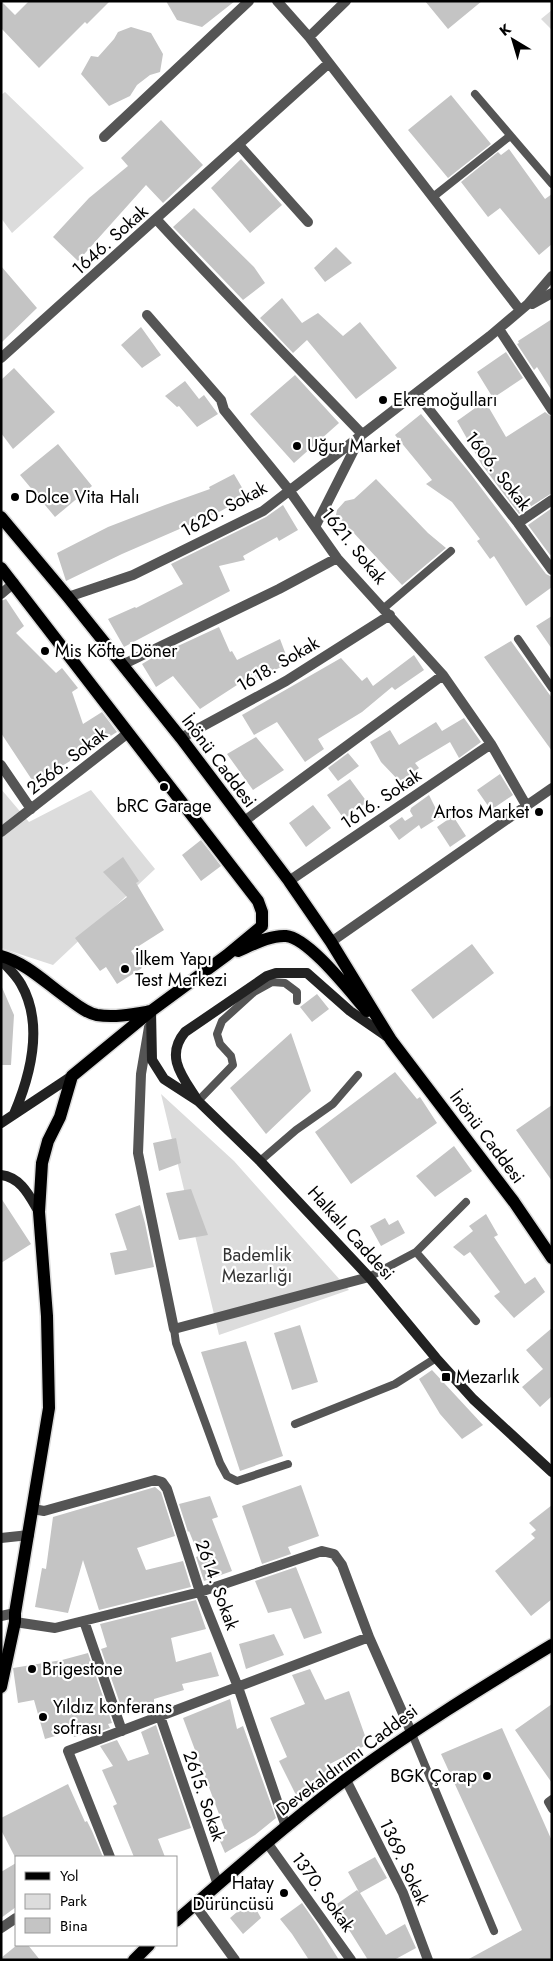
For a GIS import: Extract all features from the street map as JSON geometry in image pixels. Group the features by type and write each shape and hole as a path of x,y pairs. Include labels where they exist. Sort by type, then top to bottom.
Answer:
{"main road":[{"name":"İnönü Caddesi","path":"1,517 181,738 289,881 331,942 391,1040 514,1202 552,1258"},
{"path":"1,568 258,900 262,912 262,926 227,955 151,1012 72,1076 1,1123"},
{"path":"227,955 269,939 286,936 300,941 322,960 391,1040"},
{"path":"1,958 12,959 25,966 83,1010 96,1015 114,1016 151,1012"},
{"path":"1,958 20,982 28,999 33,1018 34,1049 20,1100 14,1114"},
{"name":"İnönü Caddesi","path":"198,1101 177,1065 175,1058 179,1040 185,1032 256,982 276,973 307,973 350,1011 391,1040"},
{"name":"Halkalı Caddesi","path":"151,1012 152,1060 164,1079 198,1101 260,1161 369,1277 436,1358 473,1399 552,1472"},
{"path":"1,1687 15,1618 49,1408 47,1316 39,1212 45,1151 60,1117 72,1076"},
{"path":"1,1175 15,1180 25,1189 39,1212"},
{"name":"Devekaldırımı Caddesi","path":"178,1919 286,1827 346,1780 443,1711 552,1645"},
{"path":"134,1960 148,1946"}],"street":[{"path":"104,137 249,1"},
{"path":"277,1 309,37 520,310"},
{"path":"309,37 346,1"},
{"name":"1646. Sokak","path":"1,358 157,220 329,63"},
{"path":"239,145 308,222"},
{"path":"157,220 216,284 244,310 362,434 316,525"},
{"path":"520,310 552,276"},
{"path":"520,310 552,292"},
{"name":"1620. Sokak","path":"68,597 133,575 263,511 417,394 520,310"},
{"name":"1621. Sokak","path":"147,315 221,400 224,410 316,525 337,558 443,675 492,744 526,805"},
{"path":"499,329 552,410"},
{"name":"1606. Sokak","path":"417,394 518,523 552,570"},
{"path":"518,523 552,500"},
{"path":"122,665 279,589 337,558"},
{"path":"1,594 14,583"},
{"name":"1618. Sokak","path":"181,738 286,680 387,612"},
{"path":"243,822 443,675"},
{"name":"2566. Sokak","path":"1,832 128,733"},
{"name":"1616. Sokak","path":"289,881 492,744"},
{"path":"1,765 31,809"},
{"path":"331,942 552,788"},
{"path":"151,1012 141,1074 138,1153 174,1329 369,1277"},
{"name":"2614. Sokak","path":"33,1509 44,1511 155,1480 162,1482 167,1490 200,1592 238,1687 286,1827"},
{"path":"1,1538 29,1535"},
{"path":"1,1616 55,1628 200,1592 322,1551 334,1554 342,1565 369,1637 412,1734"},
{"path":"84,1621 122,1731"},
{"path":"108,1856 68,1751 369,1637"},
{"name":"2615. Sokak","path":"160,1716 218,1886"},
{"name":"1369. Sokak","path":"346,1780 403,1893 428,1960"},
{"name":"1370. Sokak","path":"268,1844 351,1960"},
{"path":"195,1905 235,1960"},
{"path":"1,1928 15,1919"}],"lane":[{"path":"475,94 552,184"},
{"path":"433,197 510,136"},
{"path":"387,612 451,551"},
{"path":"518,639 552,688"},
{"path":"198,1101 233,1065 231,1056 220,1044 217,1034 222,1021 254,992 272,982 285,983 298,992 297,1001"},
{"path":"260,1161 296,1130 334,1104 358,1075"},
{"path":"369,1277 416,1252 466,1202"},
{"path":"416,1252 476,1321"},
{"path":"174,1329 176,1343 220,1463 227,1476 237,1480 288,1464"},
{"path":"295,1424 395,1384 436,1358"},
{"path":"412,1734 494,1931"},
{"path":"552,1799 548,1802 552,1809"}],"green space":[{"path":"552,10 552,30 541,19"},
{"path":"5,92 84,168 12,233 1,218 1,95"},
{"path":"1,789 29,822 91,790 155,869 53,965 1,948"},
{"name":"Bademlik Mezarlığı","path":"161,1094 234,1161 349,1290 219,1335"}],"building":[{"path":"1,1 15,15 29,1 110,1 87,24 85,22 39,68 1,28"},
{"path":"166,1 235,1 202,27 177,20"},
{"path":"425,1 482,1 448,29"},
{"path":"131,27 151,33 163,54 160,72 150,75 137,85 130,96 109,106 81,74 91,56 98,57 118,32"},
{"path":"451,95 491,144 448,178 408,130"},
{"path":"161,120 203,165 163,203 146,185 78,261 53,237 89,198 128,166 121,158"},
{"path":"509,149 545,199 552,194 552,244 539,255 500,208 488,217 461,182 498,152 501,155"},
{"path":"241,159 282,205 250,233 211,188"},
{"path":"194,208 254,267 265,283 243,300 173,227"},
{"path":"336,247 352,263 325,282 314,268"},
{"path":"1,266 37,308 1,343"},
{"path":"282,298 302,323 318,313 343,336 360,322 397,368 356,399 307,340 293,353 260,318"},
{"path":"552,319 552,391 537,367 534,370 517,344 519,343 518,341"},
{"path":"141,327 161,355 142,368 121,345"},
{"path":"506,352 523,378 493,398 477,372"},
{"path":"14,368 55,412 13,449 1,433 1,380"},
{"path":"295,375 339,423 294,463 250,414"},
{"path":"185,381 199,399 204,395 218,414 197,427 179,406 177,407 165,396"},
{"path":"485,401 506,437 545,412 552,417 552,493 519,514 482,465 457,421"},
{"path":"421,414 469,472 546,574 552,577 552,587 526,606 494,556 490,559 477,541 480,539 452,502 426,484 432,480 395,435"},
{"path":"58,444 92,486 55,517 20,475"},
{"path":"234,474 247,496 221,511 122,554 66,581 57,553 108,527 210,489 209,487"},
{"path":"376,479 428,533 446,548 402,585 351,530 342,526 336,515 337,510 345,501 354,499"},
{"path":"283,505 298,530 279,541 277,537 243,556 245,560 219,566 230,591 124,647 108,619 136,608 183,584 171,564 266,517"},
{"path":"552,508 552,554 550,555 528,525"},
{"path":"6,599 24,626 16,633 56,673 62,668 78,688 72,692 83,724 102,712 117,732 62,766 64,769 34,783 1,733 1,601"},
{"path":"552,616 552,649 536,626"},
{"path":"219,627 230,652 232,651 237,660 280,639 289,663 257,679 254,674 200,709 173,676 156,687 142,664"},
{"path":"511,641 552,698 552,751 484,657"},
{"path":"414,655 424,670 395,690 392,687 362,712 318,739 324,749 305,762 277,722 254,735 242,715 341,658 362,681 367,677 373,686"},
{"path":"464,718 481,742 459,758 450,742 415,763 419,768 401,783 381,762 370,742 390,730 399,745 436,722 442,731"},
{"path":"256,737 284,770 253,790 227,754"},
{"path":"348,753 359,766 338,781 328,768"},
{"path":"500,774 513,795 491,810 477,790"},
{"path":"350,779 367,802 344,819 327,795"},
{"path":"429,795 440,817 421,829 419,825 399,840 389,826 402,817 405,821 413,816 410,811 411,808"},
{"path":"313,805 331,828 306,847 289,823"},
{"path":"453,816 466,836 450,847 437,827"},
{"path":"201,840 221,866 201,881 182,855"},
{"path":"123,857 139,881 136,883 164,930 131,951 142,968 117,984 106,967 100,971 75,938 127,897 103,872"},
{"path":"472,944 494,973 433,1019 411,990"},
{"path":"1,985 14,1015 11,1065 1,1065"},
{"path":"317,994 329,1009 312,1022 300,1007"},
{"path":"291,1033 311,1091 266,1134 230,1088"},
{"path":"395,1072 417,1099 420,1097 437,1123 351,1184 315,1132"},
{"path":"552,1105 552,1181 516,1130"},
{"path":"176,1138 181,1163 159,1171 153,1143"},
{"path":"454,1146 472,1171 435,1197 416,1176"},
{"path":"191,1189 208,1235 179,1240 166,1193"},
{"path":"1,1198 31,1244 1,1263"},
{"path":"140,1205 154,1267 115,1275 110,1253 127,1250 115,1214"},
{"path":"486,1214 498,1235 494,1237 525,1284 535,1277 545,1292 514,1318 494,1296 500,1292 470,1252 464,1256 453,1247 473,1231 469,1226"},
{"path":"385,1218 389,1225 398,1220 405,1233 381,1246 370,1226"},
{"path":"300,1325 318,1382 292,1390 274,1333"},
{"path":"552,1328 552,1396 540,1407 522,1387 543,1369 526,1350"},
{"path":"246,1341 283,1456 240,1471 201,1352"},
{"path":"432,1370 483,1425 462,1439 440,1414 419,1379"},
{"path":"301,1485 319,1536 288,1547 291,1554 262,1564 242,1506"},
{"path":"155,1487 161,1492 175,1536 137,1548 146,1570 183,1561 191,1587 99,1610 83,1560 68,1613 35,1607 42,1568 46,1569 53,1517"},
{"path":"210,1496 218,1517 212,1519 232,1571 204,1581 196,1557 199,1556 188,1532 179,1504"},
{"path":"552,1505 552,1599 531,1616 495,1571 535,1538 531,1534 536,1530 529,1523"},
{"path":"296,1567 322,1633 304,1639 291,1608 268,1613 255,1581"},
{"path":"196,1600 206,1629 171,1638 176,1662 211,1652 219,1676 182,1684 184,1690 154,1699 154,1703 123,1712 101,1649 107,1647 100,1624"},
{"path":"274,1634 284,1655 246,1669 239,1644"},
{"path":"88,1653 112,1723 108,1724 110,1728 93,1734 91,1732 74,1737 72,1731 45,1739 34,1700 18,1703 13,1668 62,1660"},
{"path":"310,1669 325,1700 349,1691 368,1744 328,1765 329,1769 296,1795 279,1761 287,1757 270,1718 305,1704 292,1675"},
{"path":"230,1699 237,1729 243,1726 276,1818 255,1835 225,1853 219,1839 225,1836 223,1831 225,1830 183,1718"},
{"path":"552,1704 552,1783 515,1730"},
{"path":"156,1725 191,1828 158,1839 165,1856 134,1856 113,1806 117,1804 102,1770 113,1766 100,1746 117,1740 128,1761 149,1754 141,1732"},
{"path":"502,1728 552,1841 552,1960 467,1960 522,1930 441,1754"},
{"path":"68,1784 103,1856 15,1857 1,1830 1,1818"},
{"path":"375,1857 387,1878 360,1893 386,1935 405,1924 416,1948 394,1960 368,1960 334,1906 357,1890 359,1892 348,1872"},
{"path":"15,1864 15,1908 1,1918 1,1872"},
{"path":"251,1900 261,1918 243,1934 230,1918"},
{"path":"302,1903 339,1960 309,1960 280,1919"},
{"path":"16,1946 29,1946 40,1960 1,1960"}],"place":[{"name":"Ekremoğulları","path":"383,400"},
{"name":"Uğur Market","path":"297,446"},
{"name":"Dolce Vita Halı","path":"15,497"},
{"name":"Mis Köfte Döner","path":"45,651"},
{"name":"bRC Garage","path":"164,787"},
{"name":"Artos Market","path":"539,812"},
{"name":"İlkem Yapı Test Merkezi","path":"125,969"},
{"name":"Mezarlık","path":"446,1377"},
{"name":"Brigestone","path":"32,1669"},
{"name":"Yıldız konferans sofrası","path":"43,1717"},
{"name":"BGK Çorap","path":"487,1776"},
{"name":"Hatay Dürüncüsü","path":"284,1893"}]}
